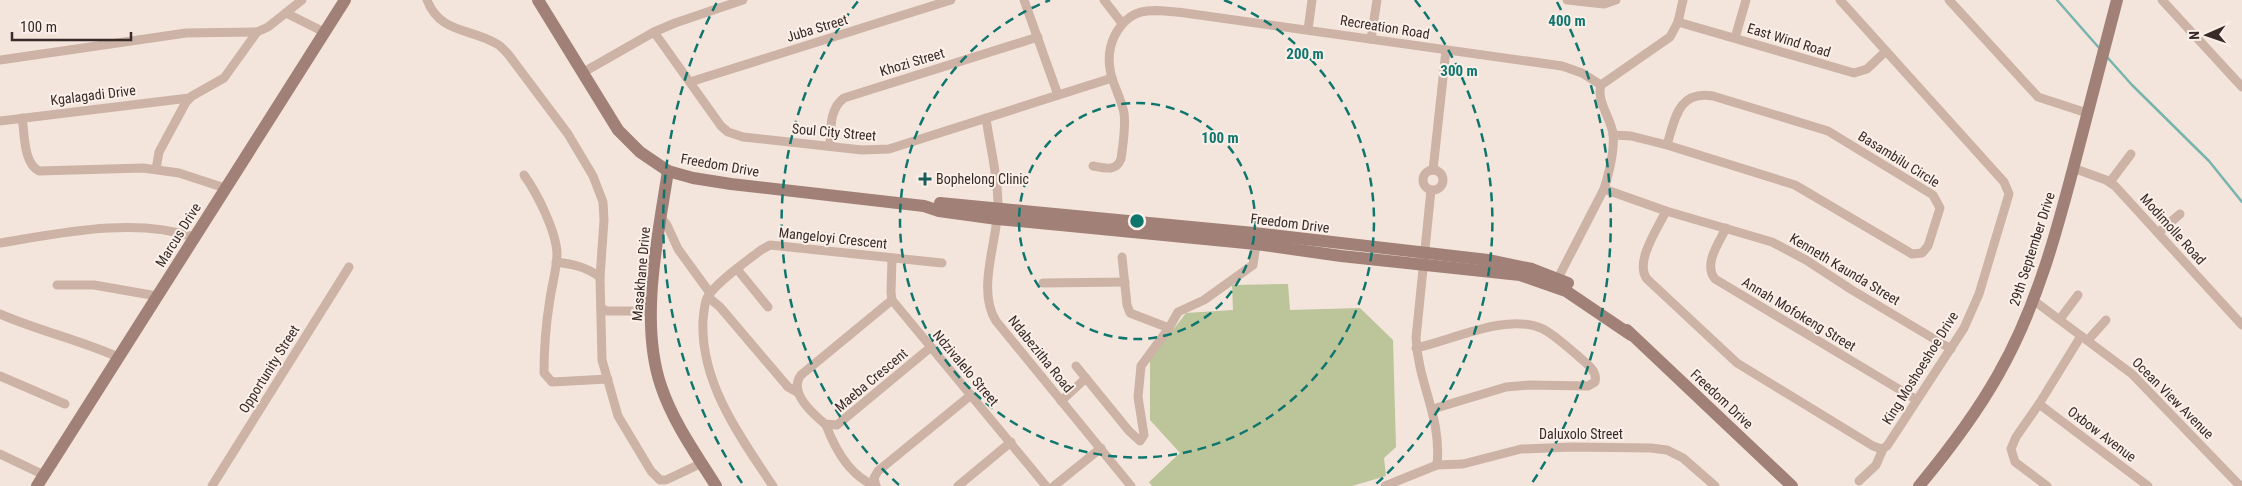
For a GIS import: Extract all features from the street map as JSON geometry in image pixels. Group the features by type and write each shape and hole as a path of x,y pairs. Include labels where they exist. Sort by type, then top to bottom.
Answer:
{"street":[{"path":"0,60 186,33 257,32 268,27 302,0"},
{"name":"Marcus Drive","path":"37,486 345,0"},
{"path":"426,0 429,7 440,20 458,31 497,44 508,54 568,134 594,176 603,202 604,220 600,277 602,360 618,416 636,448 657,478 666,480 702,463"},
{"name":"Freedom Drive","path":"538,0 610,118 640,152 668,170 693,178 732,184 924,206 938,210 997,213 1423,258 1556,282 1594,299 1792,486"},
{"path":"582,73 654,32 700,13 743,0"},
{"name":"Juba Street","path":"690,82 951,0"},
{"path":"1024,0 1058,95"},
{"path":"1093,166 1111,168 1119,164 1121,159 1124,113 1112,78 1110,53 1111,43 1121,22 1104,0"},
{"path":"1308,30 1312,0"},
{"path":"1371,39 1378,0"},
{"path":"1567,0 1604,4 1616,0"},
{"path":"1556,282 1604,190 1613,135 1600,93 1602,85 1666,40 1673,33 1684,0"},
{"path":"1735,38 1746,0"},
{"name":"King Moshoeshoe Drive","path":"1840,0 2004,182 2009,190 1979,294 1964,328 1889,444 1883,449 1876,465 1859,481"},
{"path":"1949,0 2038,97 2088,112"},
{"name":"29th September Drive","path":"1919,486 1985,397 2011,350 2033,300 2050,250 2073,168 2117,0"},
{"path":"2162,0 2242,87"},
{"name":"Recreation Road","path":"1121,22 1137,13 1160,11 1308,30 1562,66 1582,72 1602,85"},
{"path":"286,14 324,32"},
{"name":"East Wind Road","path":"1678,22 1854,72 1867,68 1886,51"},
{"path":"156,169 159,152 189,98 224,78 257,32"},
{"name":"Soul City Street","path":"654,32 721,126 733,134 862,150 884,150 1112,78"},
{"name":"Khozi Street","path":"830,146 833,112 844,98 1038,37"},
{"path":"1433,170 1446,50"},
{"name":"Basambilu Circle","path":"1613,135 1631,136 1666,145 1795,185 1912,254 1922,253 1927,248 1938,215 1939,204 1933,195 1828,131 1713,96 1699,95 1684,103 1677,113 1666,145"},
{"name":"Kgalagadi Drive","path":"0,121 189,98"},
{"path":"22,118 29,160 37,170 66,172 135,167 156,169 179,173 225,188"},
{"name":"Ndabezitha Road","path":"986,118 995,173 997,213 987,290 990,310 996,321 1131,486"},
{"path":"2110,182 2132,154"},
{"name":"Modimolle Road","path":"2073,168 2110,182 2242,325"},
{"name":"Masakhane Drive","path":"668,170 651,311 652,348 662,388 672,413 716,486"},
{"path":"1433,170 1440,174 1443,182 1438,188 1431,190 1424,186 1423,179 1426,172 1433,170"},
{"path":"524,175 532,185 555,240 556,262 546,331 544,372 552,382 608,379"},
{"path":"1384,486 1437,465 1438,441 1432,409 1416,348 1416,328 1431,190"},
{"name":"Kenneth Kaunda Street","path":"1604,190 1666,211 1772,242 1789,250 1951,349"},
{"path":"1666,211 1642,262 1642,271 1647,279 1737,363 1873,446 1883,449"},
{"name":"Freedom Drive","path":"997,213 1341,256 1423,258"},
{"path":"2158,233 2180,214"},
{"name":"Maeba Crescent","path":"661,218 678,249 709,295 788,387 797,392 826,425 834,426 842,422 931,348"},
{"path":"0,242 82,231 148,228 173,230 194,237"},
{"name":"Annah Mofokeng Street","path":"1726,228 1710,264 1710,272 1715,279 1917,400"},
{"path":"1076,366 1129,431 1140,441 1144,432 1138,397 1140,369 1180,310 1204,300 1253,265 1256,244"},
{"name":"Mangeloyi Crescent","path":"709,295 761,250 774,245 942,263"},
{"path":"1122,257 1130,313 1169,328"},
{"path":"797,392 797,381 801,375 892,300 890,292 892,258"},
{"path":"556,262 575,264 600,277"},
{"name":"Opportunity Street","path":"212,486 349,267"},
{"path":"737,269 768,307"},
{"path":"1043,283 1125,282"},
{"path":"56,284 94,284 157,296"},
{"path":"709,295 704,306 703,332 713,382 733,422 773,486"},
{"path":"2060,319 2078,296"},
{"name":"Ndzivalelo Street","path":"892,300 1046,486"},
{"name":"Ocean View Avenue","path":"2033,300 2118,362 2147,388 2240,486"},
{"path":"601,308 608,310 651,311"},
{"path":"0,314 37,330 97,348 118,357"},
{"path":"2047,486 2015,462 2011,450 2016,437 2085,338 2106,320"},
{"path":"1416,348 1506,323 1523,323 1534,325 1552,335 1591,368 1596,377 1596,382 1588,386 1534,385 1506,387 1432,409"},
{"path":"0,376 65,404"},
{"path":"1061,401 1086,378"},
{"path":"876,486 875,477 878,472 971,395"},
{"name":"Oxbow Avenue","path":"2039,404 2148,486"},
{"path":"826,425 833,444 860,478 876,486"},
{"path":"958,486 1011,442"},
{"name":"Daluxolo Street","path":"1437,465 1463,464 1506,452 1538,447 1652,448 1667,450 1678,455 1714,486"},
{"path":"1054,486 1101,448"},
{"path":"0,454 44,475"}],"green space":[{"path":"1288,284 1290,310 1360,308 1393,340 1396,447 1384,458 1386,476 1352,486 1152,486 1149,482 1180,453 1150,420 1150,360 1186,313 1233,310 1232,285"}],"waterway":[{"path":"2057,0 2100,49"},
{"path":"2107,57 2132,85 2209,161 2242,202"}],"place":[{"name":"Bophelong Clinic","path":"925,179"}]}
